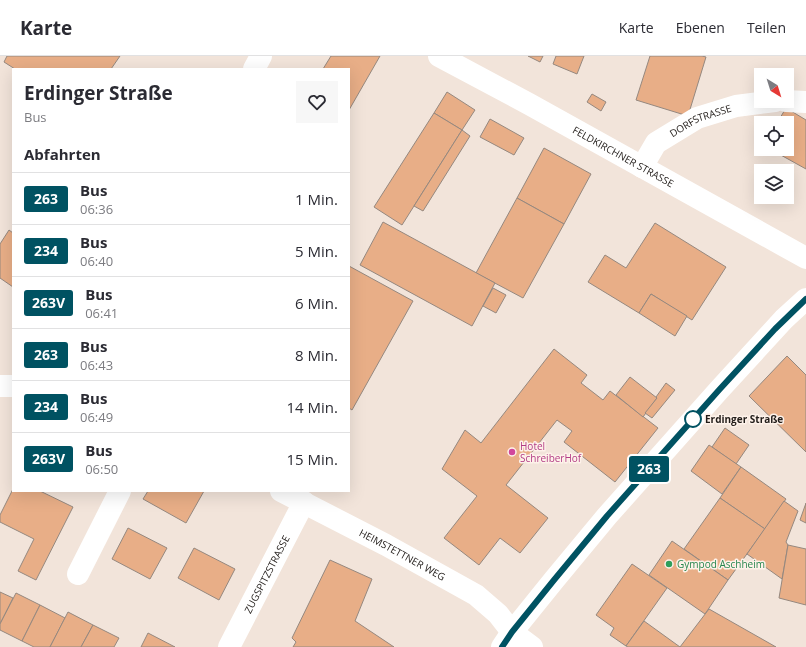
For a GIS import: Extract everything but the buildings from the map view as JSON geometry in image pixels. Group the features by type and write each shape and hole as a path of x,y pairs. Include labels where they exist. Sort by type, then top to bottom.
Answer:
{"street":[{"path":"255,68 261,56"},
{"name":"FELDKIRCHNER STRASSE","path":"439,56 529,104 806,258"},
{"path":"794,101 806,102"},
{"name":"DORFSTRASSE","path":"642,167 656,143 697,118 736,106 754,104"},
{"path":"507,640 607,516 714,395 775,329 806,299"},
{"path":"0,386 12,386"},
{"path":"78,574 119,492"},
{"name":"HEIMSTETTNER WEG","path":"283,492 386,545 476,594 498,614 507,640 532,647"},
{"name":"ZUGSPITZSTRASSE","path":"229,647 304,502"}],"bus line":[{"name":"263","path":"502,647 512,632 607,516 719,390 775,329 806,299"}],"place":[{"name":"Erdinger Straße","path":"693,419"},
{"name":"Hotel SchreiberHof","path":"512,452"},
{"name":"Gympod Aschheim","path":"669,564"}]}
